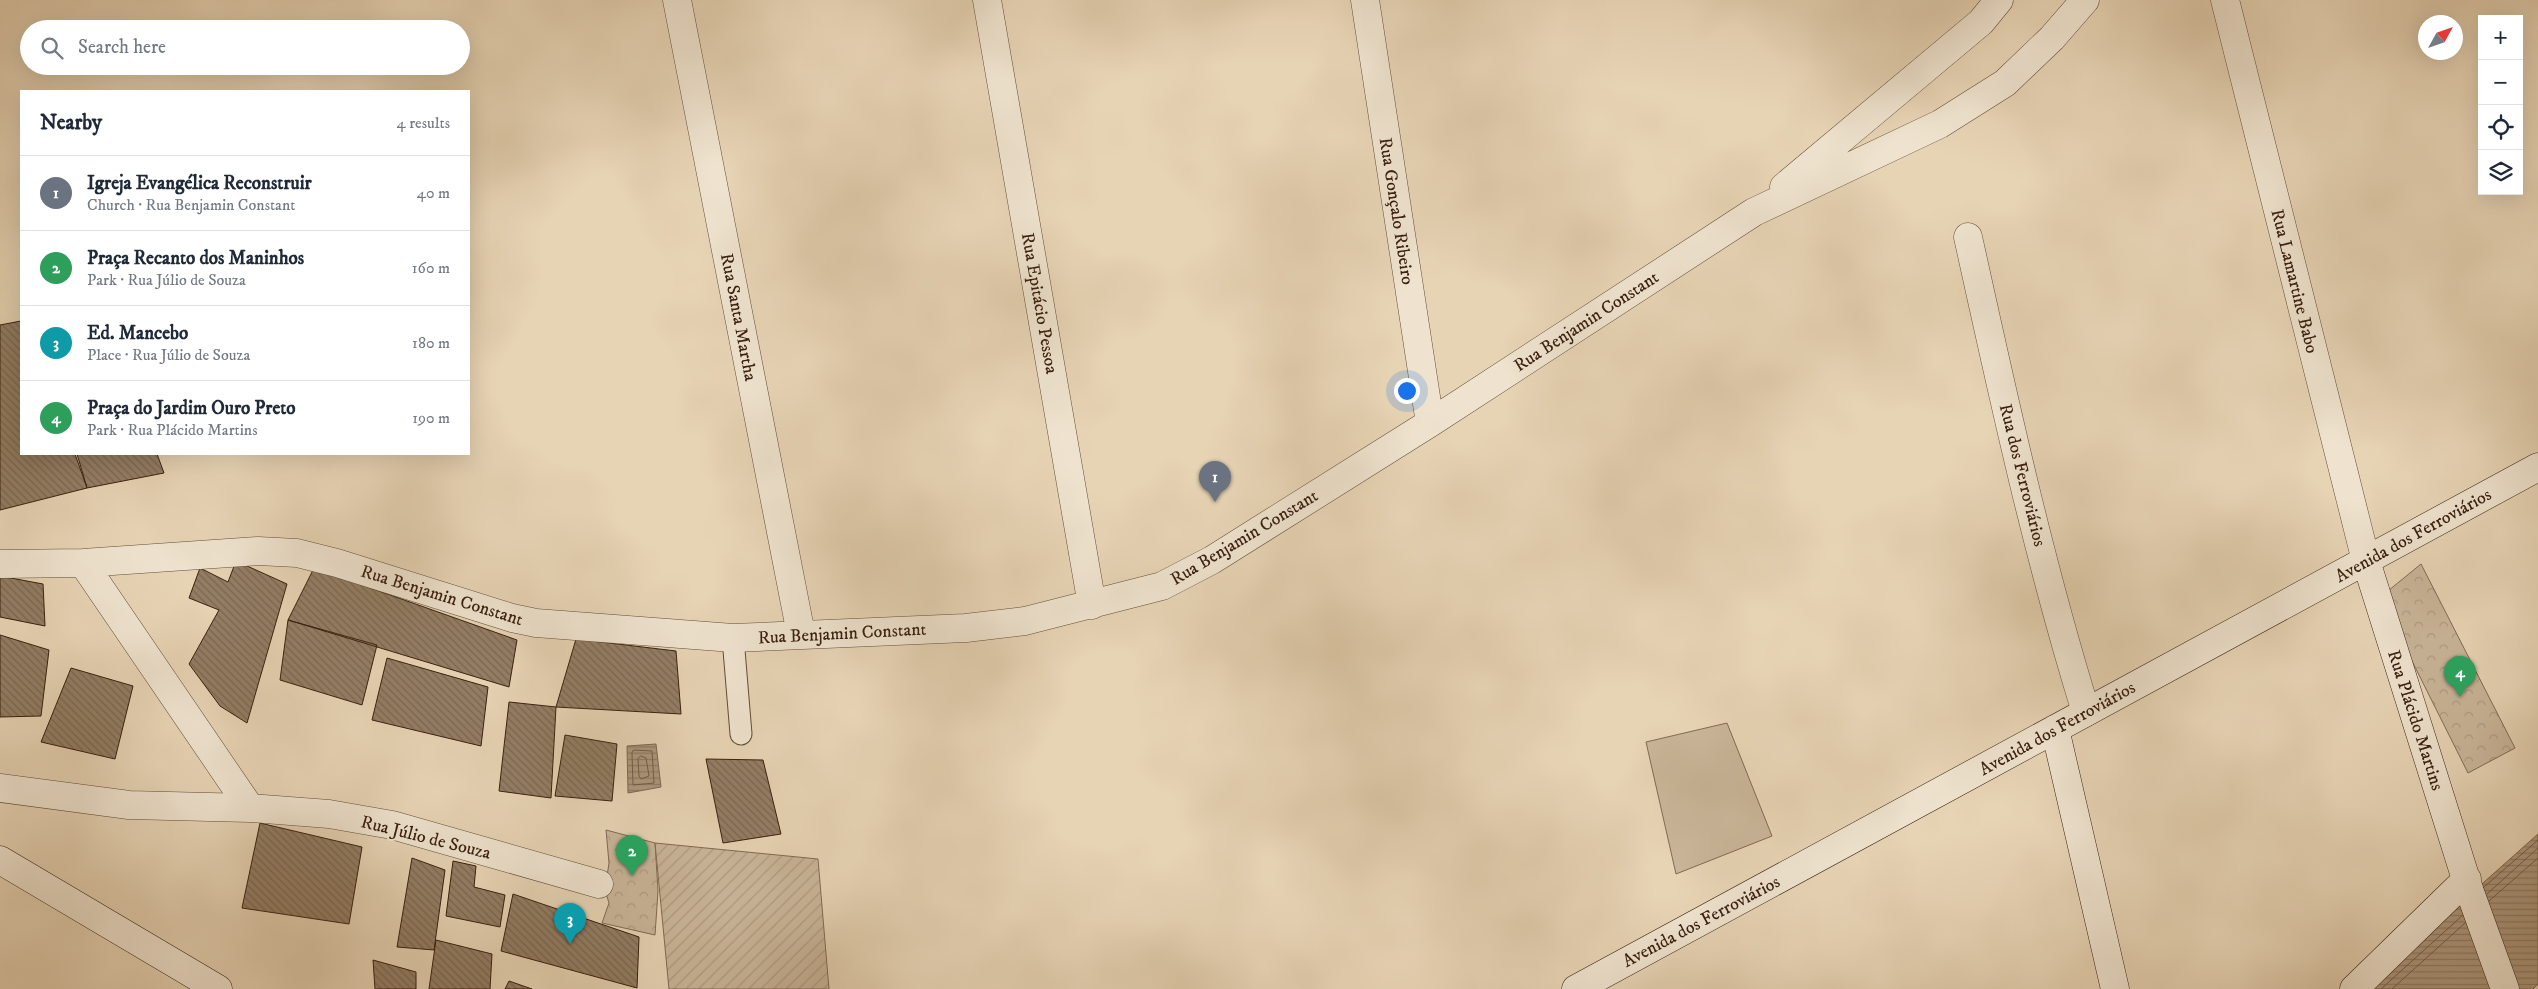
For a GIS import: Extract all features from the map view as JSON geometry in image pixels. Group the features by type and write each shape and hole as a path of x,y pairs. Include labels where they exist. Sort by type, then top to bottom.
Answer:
{"street":[{"name":"Rua Santa Martha","path":"676,0 801,634"},
{"name":"Rua Epitácio Pessoa","path":"987,0 1092,606"},
{"name":"Rua Gonçalo Ribeiro","path":"1365,0 1430,423"},
{"path":"1754,212 1982,22 1999,0"},
{"name":"Rua Benjamin Constant","path":"0,564 84,563 258,551 297,553 337,563 512,618 536,623 732,638 966,628 1025,621 1092,606 1162,586 1212,560 1430,423 1754,212 1940,124 2005,83 2052,38 2085,0"},
{"name":"Rua Lamartine Babo","path":"2225,0 2366,561"},
{"name":"Rua dos Ferroviários","path":"1968,237 1991,344 2060,628 2086,712"},
{"name":"Avenida dos Ferroviários","path":"1576,989 2538,467"},
{"name":"Rua Plácido Martins","path":"2366,561 2468,885 2505,989"},
{"path":"84,563 250,808"},
{"path":"2055,729 2116,989"},
{"name":"Rua Júlio de Souza","path":"0,788 129,805 250,808 330,814 392,824 599,884"},
{"path":"0,860 218,989"},
{"path":"2354,989 2468,885"}],"lane":[{"path":"732,638 742,734"}],"green space":[{"path":"2421,564 2515,748 2468,773 2405,647 2383,595"},
{"path":"1727,723 1772,836 1676,874 1646,742"},
{"path":"606,830 655,843 658,891 655,935 602,923 609,903 605,890 609,863"},
{"path":"655,843 818,859 829,989 669,989"}],"water":[{"path":"656,744 661,787 628,793 627,746"},
{"path":"2538,834 2538,984 2533,989 2364,989"}],"building":[{"path":"20,321 20,455 75,455 87,488 0,510 0,325"},
{"path":"77,455 157,455 164,473 87,488"},
{"path":"236,561 287,584 247,723 220,706 189,664 219,610 189,598 200,568 228,582"},
{"path":"314,568 517,640 509,687 288,620"},
{"path":"0,576 43,584 45,626 0,617"},
{"path":"288,620 377,645 362,705 280,680"},
{"path":"0,635 49,650 41,716 0,717"},
{"path":"576,639 676,651 681,714 556,707"},
{"path":"387,658 488,687 481,746 372,720"},
{"path":"71,668 133,686 115,759 41,742"},
{"path":"509,702 556,707 551,798 499,791"},
{"path":"565,735 617,744 612,801 555,796"},
{"path":"706,759 763,760 781,834 723,843"},
{"path":"260,823 362,847 349,924 242,908"},
{"path":"412,858 445,870 434,950 397,947"},
{"path":"453,861 476,866 474,887 505,895 500,927 446,916"},
{"path":"513,894 639,937 637,988 501,951"},
{"path":"436,940 492,954 490,989 429,989"},
{"path":"373,960 416,972 416,989 375,989"},
{"path":"509,981 532,989 505,989"}],"place":[{"name":"Igreja Evangélica Reconstruir","path":"1215,502"},
{"name":"Praça do Jardim Ouro Preto","path":"2460,697"},
{"name":"Praça Recanto dos Maninhos","path":"632,876"},
{"name":"Ed. Mancebo","path":"570,944"}]}
